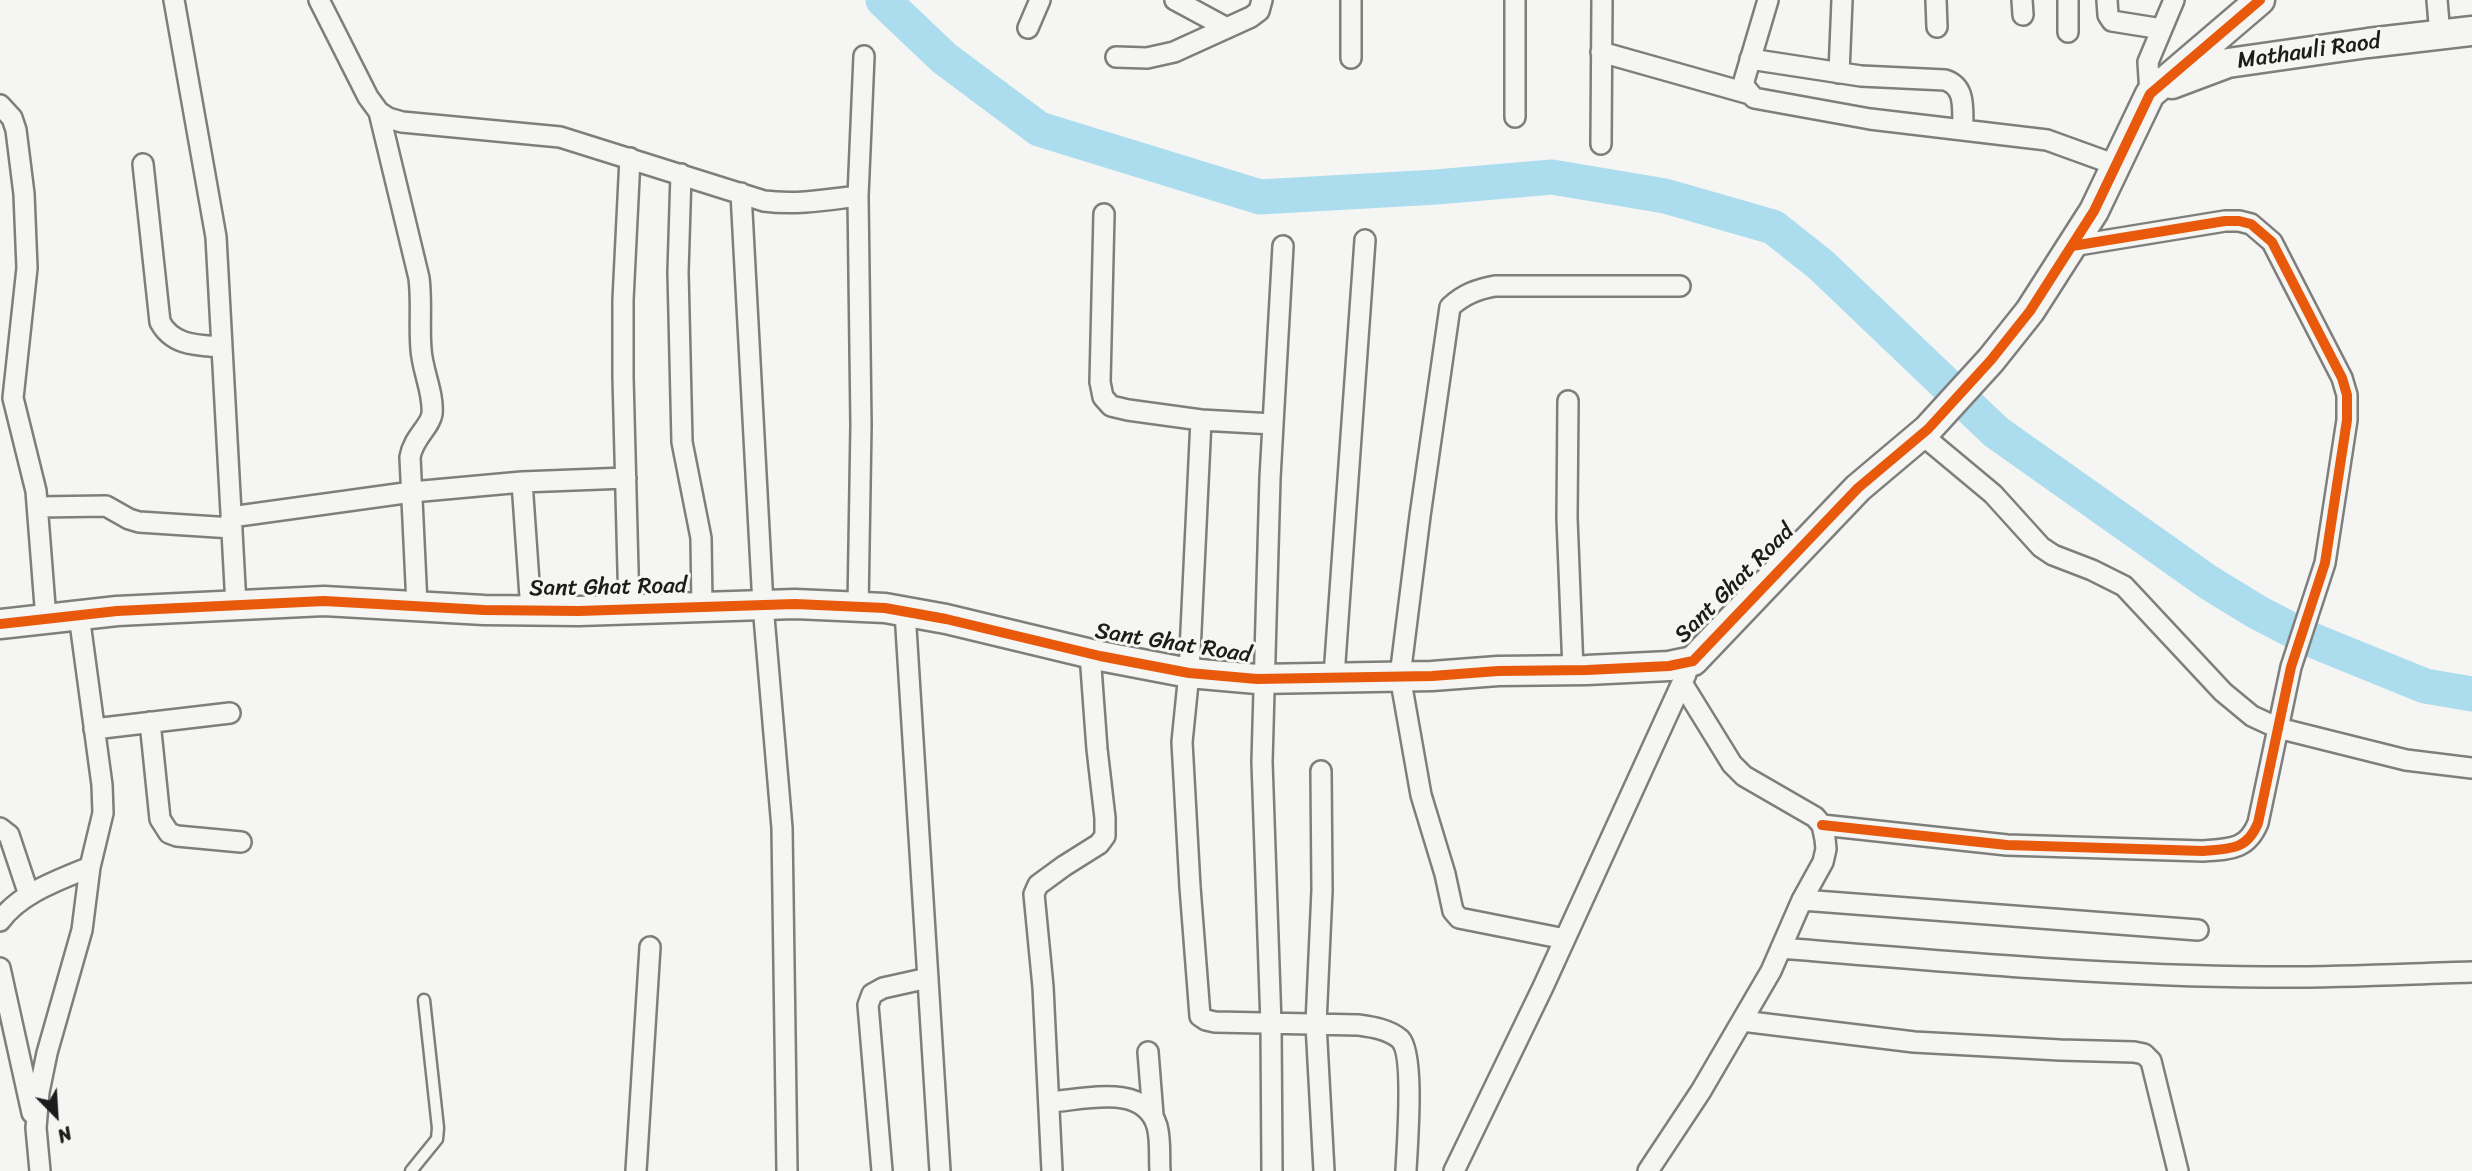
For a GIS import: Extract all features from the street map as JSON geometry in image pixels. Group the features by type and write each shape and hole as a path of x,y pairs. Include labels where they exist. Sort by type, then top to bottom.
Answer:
{"street":[{"path":"174,0 216,237 236,605"},
{"path":"319,0 368,97 379,112 388,118 402,122 560,137 764,201 786,204 858,196"},
{"path":"1028,28 1040,0"},
{"path":"1175,0 1227,28"},
{"path":"1116,57 1147,58 1166,54 1259,11 1262,0"},
{"path":"1351,0 1352,58"},
{"path":"1515,0 1515,117"},
{"path":"1601,144 1602,0"},
{"path":"1750,94 1744,81 1768,0"},
{"path":"1839,73 1842,0"},
{"path":"1936,0 1937,27"},
{"path":"2068,0 2068,32"},
{"path":"2107,0 2108,15 2112,21 2162,29"},
{"path":"2150,94 2148,62 2174,0"},
{"path":"2150,94 2260,0"},
{"path":"2437,0 2440,35"},
{"name":"Mathauli Raod","path":"2150,94 2228,63 2472,31"},
{"path":"1601,52 1750,94 1763,101 1870,119 2047,140 2116,165"},
{"path":"858,607 861,425 858,196 864,55"},
{"path":"1750,59 1839,73 1882,78 1945,80 1955,83 1961,95 1963,130"},
{"name":"Sant Ghat Road","path":"0,624 79,615 324,601 484,611 763,605 858,607 946,619 1090,654 1189,673 1264,678 1669,666 1687,672 1858,488 1924,432 1991,360 2030,312 2094,211 2150,94"},
{"path":"0,105 12,118 16,130 24,194 27,268 7,396 36,491 46,619"},
{"path":"379,112 419,278 420,346 432,415 412,445 410,457 417,606"},
{"path":"629,609 623,300 630,158"},
{"path":"143,164 160,322 170,336 179,341 222,347"},
{"path":"681,174 678,272 682,442 701,538 702,607"},
{"path":"741,193 763,605 782,828 788,1171"},
{"path":"1104,214 1100,382 1102,397 1111,405 1128,410 1201,420 1273,424"},
{"path":"1822,825 2007,845 2203,851 2229,849 2242,845 2253,836 2291,667 2325,563 2347,419 2347,396 2342,378 2272,242 2251,224 2225,221 2072,246"},
{"path":"1334,676 1365,240"},
{"path":"1272,1171 1271,1024 1263,789 1264,678 1273,424 1283,246"},
{"path":"1565,939 1470,922 1459,918 1453,911 1446,874 1422,795 1400,676 1451,307 1459,299 1476,290 1495,286 1680,286"},
{"path":"1568,401 1567,518 1573,670"},
{"path":"1201,420 1189,673 1182,742 1200,1016 1215,1022 1358,1025 1377,1028 1401,1041 1406,1048 1409,1101 1406,1171"},
{"path":"1924,432 1993,494 2040,547 2124,586 2222,692 2252,716 2278,728 2406,760 2472,768"},
{"path":"38,507 106,506 139,522 231,523 412,492 522,482 626,478"},
{"path":"522,482 531,611"},
{"path":"905,612 940,1171"},
{"path":"36,1128 39,1092 47,1053 78,949 90,867 104,801 79,615"},
{"path":"1052,1171 1043,986 1034,894 1038,885 1099,844 1104,836 1105,818 1090,654"},
{"path":"1648,1171 1701,1091 1771,971 1802,900 1823,862 1826,849 1822,825 1815,817 1744,776 1732,764 1687,672"},
{"path":"1454,1171 1565,939 1687,672"},
{"path":"94,729 230,713"},
{"path":"150,722 158,809 163,826 169,833 177,836 241,842"},
{"path":"1321,771 1322,890 1316,1024 1324,1171"},
{"path":"0,828 9,835 29,895"},
{"path":"0,921 29,895 90,867"},
{"path":"1802,900 2198,930"},
{"path":"636,1171 650,947"},
{"path":"1781,948 1982,964 2165,974 2265,977 2472,972"},
{"path":"0,968 36,1128 40,1171"},
{"path":"882,1171 868,1005 872,994 883,988 928,978"},
{"path":"1742,1021 1914,1042 2144,1054 2151,1061 2178,1171"},
{"path":"1148,1052 1153,1115 1158,1130 1160,1171"},
{"path":"1049,1102 1120,1097 1145,1105 1153,1115"}],"lane":[{"path":"411,1171 437,1139 438,1128 424,1000"}],"waterway":[{"path":"883,0 944,58 1039,129 1260,197 1552,177 1665,196 1773,227 1821,265 1996,432 2208,582 2307,638 2425,686 2472,694"}],"cycle path":[{"path":"0,624 117,611 324,601 484,610 579,611 795,604 885,608 1189,673 1257,679 1587,670 1669,666 1693,661 1858,488 1928,429 1991,360 2030,311 2094,211 2150,94 2260,0"},
{"path":"1822,825 2007,845 2203,851 2229,848 2243,843 2254,832 2258,823 2291,667 2325,563 2347,420 2347,395 2342,378 2272,242 2251,224 2225,221 2072,246"}]}
